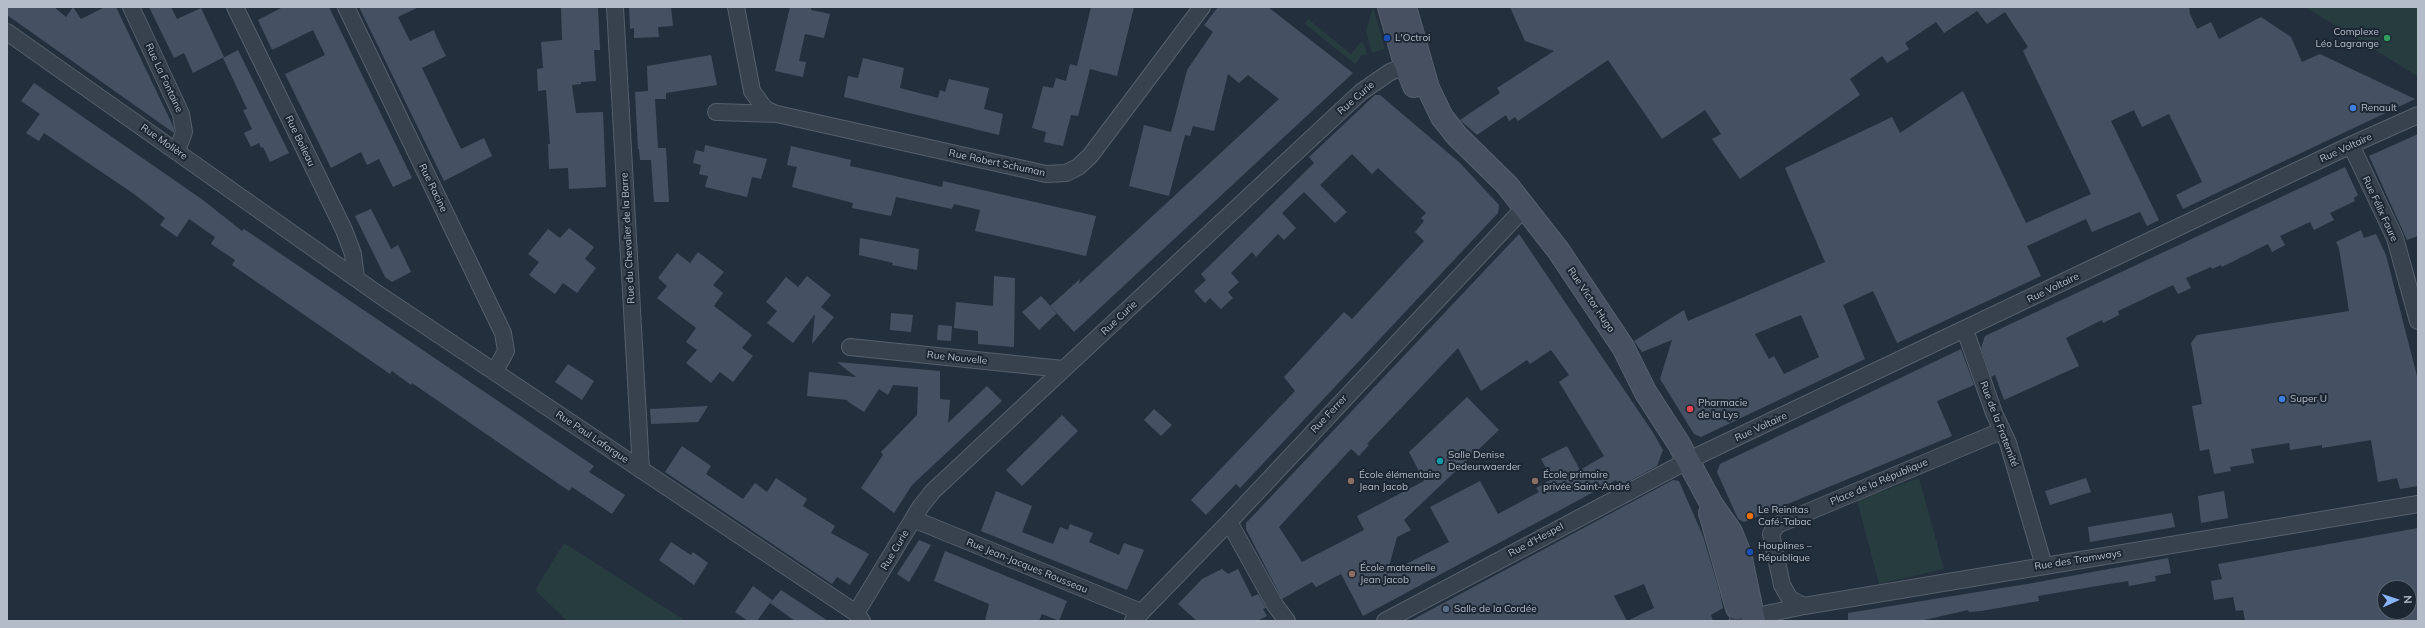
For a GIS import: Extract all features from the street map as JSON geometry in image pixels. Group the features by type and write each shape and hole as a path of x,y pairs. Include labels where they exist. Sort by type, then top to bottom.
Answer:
{"main road":[{"name":"Rue Victor Hugo","path":"1389,7 1412,63 1434,104 1457,136 1492,170 1525,207 1558,250 1623,347 1646,393 1689,460 1700,483 1728,572 1746,620"},
{"name":"Rue Victor Hugo","path":"1405,7 1412,63"}],"street":[{"name":"Rue La Fontaine","path":"131,7 181,114 184,132 177,151"},
{"name":"Rue Boileau","path":"235,7 344,230 352,254 356,278"},
{"name":"Rue Racine","path":"346,7 503,333 506,351 495,371"},
{"name":"Rue du Chevalier de la Barre","path":"615,7 641,470"},
{"path":"736,7 752,91 765,109 777,114"},
{"name":"Rue Robert Schuman","path":"716,112 777,114 1046,174 1066,173 1078,168 1090,156 1202,7"},
{"name":"Rue Molière","path":"7,32 177,151 320,254"},
{"name":"Rue Curie","path":"859,617 913,519 933,491 1361,92 1381,78 1412,63"},
{"name":"Rue Voltaire","path":"1689,460 1965,330 2351,145 2418,116"},
{"name":"Rue Félix Faure","path":"2351,145 2395,238 2418,321"},
{"name":"Rue Ferrer","path":"1137,617 1229,522 1525,207"},
{"name":"Rue Paul Lafargue","path":"320,254 859,617"},
{"name":"Rue de la Fraternité","path":"1965,330 2001,431 2008,443 2044,566"},
{"name":"Rue Nouvelle","path":"850,347 1063,369"},
{"name":"Place de la République","path":"1804,606 1790,599 1782,585 1771,534 1777,525 2001,431"},
{"name":"Rue d'Hespel","path":"1385,621 1689,460"},
{"name":"Rue des Tramways","path":"1746,620 1804,606 2418,504"},
{"name":"Rue Jean-Jacques Rousseau","path":"913,519 1137,617"},
{"path":"1229,522 1280,619"}],"green space":[{"path":"1373,7 1385,49 1372,53 1366,31"},
{"name":"Complexe Léo Lagrange","path":"2305,7 2418,7 2418,75 2414,74"},
{"path":"1308,19 1351,54 1360,43 1363,42 1367,54 1362,55 1355,64 1305,24"},
{"path":"1919,478 1944,569 1879,584 1857,500"},
{"path":"564,543 686,621 567,621 535,590"}],"building":[{"path":"7,7 54,7 66,17 73,7 81,19 105,7 116,7 174,128 174,133 7,15"},
{"path":"149,7 171,7 177,19 201,8 224,57 193,73 184,53 174,58"},
{"path":"283,7 329,7 412,178 393,187 379,159 367,165 361,152 331,168 285,74 325,55 313,30 272,50 258,20"},
{"path":"359,7 419,7 398,17 410,41 434,30 446,56 422,68 461,149 484,138 492,156 444,181"},
{"path":"561,7 598,7 600,50 594,50 596,81 581,82 581,84 572,85 576,113 603,112 606,187 569,189 568,168 549,169 548,144 550,144 546,90 538,91 537,69 543,68 541,42 562,40"},
{"path":"629,7 671,7 673,26 658,27 659,37 634,38 634,28 630,29"},
{"path":"790,7 811,7 811,10 830,14 824,38 805,34 799,61 806,62 803,77 775,71"},
{"path":"1091,7 1134,7 1117,76 1090,69 1078,116 1071,115 1063,146 1044,142 1046,132 1032,128 1043,86 1053,88 1056,78 1066,81 1070,64 1077,66"},
{"path":"1218,7 1268,7 1353,73 1074,332 1050,306 1080,279 1079,284 1279,99 1248,75 1239,83 1228,74 1214,131 1193,126 1190,136 1185,135 1169,196 1129,186 1144,125 1171,132 1187,70 1213,32 1204,25"},
{"path":"1510,7 2189,7 2190,14 2197,29 2211,22 2219,39 2261,17 2291,37 2302,62 2320,54 2415,99 2183,209 2176,195 2202,182 2169,114 2142,127 2134,110 2111,121 2159,220 2147,226 2140,212 2092,232 2086,219 2027,246 2041,276 1897,343 1873,291 1843,305 1865,359 1701,437 1694,434 1660,379 1672,340 1642,352 1634,341 1684,310 1688,321 1825,262 1785,168 1892,117 1900,133 1963,91 2026,223 2091,194 2023,51 2028,47 2005,12 1987,24 1977,11 1944,33 1936,22 1905,43 1909,49 1887,63 1882,56 1850,79 1860,95 1740,179 1712,139 1721,134 1705,110 1662,139 1608,60 1518,121 1515,117 1509,121 1506,115 1477,135 1460,120 1500,93 1497,88 1554,51 1525,41","holes":["1801,315 1819,357 1784,374 1774,356 1769,359 1755,334"]},
{"path":"238,50 289,153 270,162 263,147 261,148 259,143 251,147 244,133 252,129 243,110 247,109 223,58"},
{"path":"711,55 717,85 666,93 666,99 655,99 658,148 666,148 669,202 654,202 651,160 640,160 638,149 635,92 648,91 647,66"},
{"path":"863,58 904,68 900,88 938,98 940,90 945,92 949,79 989,88 984,109 1003,114 999,135 844,97 848,76 858,78"},
{"path":"34,83 203,200 242,231 244,229 594,466 589,472 625,495 612,514 572,487 569,491 412,383 411,385 392,371 390,374 232,265 235,260 211,244 215,237 189,219 177,237 160,225 165,218 134,194 44,133 39,141 26,133 40,114 21,101"},
{"path":"1375,95 1380,95 1460,163 1499,205 1498,213 1240,488 1236,484 1206,515 1191,500 1295,391 1284,377 1344,312 1352,319 1424,241 1415,232 1424,221 1421,218 1426,213 1378,168 1372,174 1352,154 1320,185 1347,212 1335,223 1304,192 1282,213 1296,228 1284,240 1278,234 1256,257 1252,252 1231,273 1239,282 1228,292 1233,298 1221,309 1210,298 1205,303 1194,291 1206,280 1201,274 1314,163 1309,157"},
{"path":"2418,134 2418,236 2407,240 2369,156"},
{"path":"705,145 767,159 761,179 752,177 747,197 705,187 708,176 699,174 701,165 693,163 696,150 704,152"},
{"path":"791,146 851,160 850,166 942,187 943,181 1096,216 1086,256 975,231 980,210 954,204 952,209 896,197 891,216 852,208 853,203 792,187 797,167 787,165"},
{"path":"2345,167 2358,195 2354,198 2355,201 2330,213 2334,220 2314,230 2310,222 2280,236 2285,245 2272,252 2268,244 2222,267 2221,265 2212,269 2211,267 2186,278 2191,288 2178,294 2173,285 2118,311 2119,315 2103,323 2102,320 2066,338 2079,366 2004,400 1995,375 1991,377 1981,348 1985,336"},
{"path":"371,209 391,249 398,245 411,272 392,282 385,277 355,216"},
{"path":"569,228 594,247 585,259 596,268 577,293 563,283 555,294 529,275 539,262 528,254 548,229 560,238"},
{"name":"Super U","path":"2361,230 2364,238 2376,234 2386,255 2418,380 2418,486 2400,489 2397,478 2378,482 2371,440 2322,448 2322,445 2290,450 2289,443 2251,449 2254,463 2230,467 2231,471 2214,474 2209,449 2200,451 2192,406 2202,404 2191,343 2197,335 2349,311 2339,248 2336,242"},
{"path":"1519,234 1652,431 1663,450 1657,466 1620,486 1616,480 1363,616 1341,574 1316,587 1312,582 1282,599 1246,529 1246,523","holes":["1458,348 1481,391 1527,360 1530,364 1551,350 1569,375 1559,382 1604,456 1580,470 1567,446 1541,459 1552,479 1536,488 1539,492 1498,514 1480,481 1430,507 1449,542 1387,574 1397,537 1411,530 1404,520 1499,430 1467,397 1409,452 1424,481 1357,516 1364,530 1302,562 1279,527 1351,449 1359,456 1369,445 1367,444"]},
{"path":"860,238 919,249 917,270 892,265 893,263 859,255"},
{"path":"698,252 724,272 713,285 723,293 714,306 752,335 742,348 753,356 733,382 720,372 711,383 686,363 697,350 686,342 696,328 657,298 667,286 658,278 677,253 690,263"},
{"path":"807,276 831,295 821,307 834,317 812,344 815,314 793,343 767,323 777,311 766,302 786,277 798,287"},
{"path":"994,276 1015,278 1014,347 978,344 978,331 954,328 956,302 993,306"},
{"path":"1041,296 1057,313 1039,330 1022,312"},
{"path":"891,313 913,315 911,332 890,330"},
{"path":"938,325 952,326 951,341 937,340"},
{"path":"1961,349 1974,385 1937,401 1952,436 1744,522 1738,519 1717,472 1720,464"},
{"path":"837,362 940,371 940,399 950,400 948,423 987,386 1002,401 912,485 894,513 861,488 883,455 881,452 917,415 918,387 893,385 888,395 879,389 864,412 847,401 848,400 807,396 809,372 856,377"},
{"path":"568,364 594,381 582,400 555,382"},
{"path":"708,406 698,422 651,424 650,409"},
{"path":"1154,409 1172,425 1161,436 1144,420"},
{"path":"1062,415 1078,431 1022,486 1006,470"},
{"path":"682,446 711,466 706,474 743,499 755,483 767,492 776,478 807,499 803,506 835,526 831,533 869,554 850,585 837,577 832,584 665,472"},
{"path":"2086,478 2091,492 2050,505 2045,491"},
{"path":"1673,480 1679,481 1703,536 1723,608 1711,615 1713,621 1627,621 1410,621","holes":["1644,584 1654,608 1627,621 1614,596"]},
{"path":"996,491 1032,506 1022,532 1053,544 1060,527 1068,530 1070,524 1093,533 1089,542 1119,555 1124,543 1144,550 1127,590 981,531"},
{"path":"2224,491 2228,518 2201,523 2198,496"},
{"path":"2172,513 2175,527 2090,542 2088,527"},
{"path":"2418,528 2418,621 2245,621 2243,610 2236,611 2233,597 2214,600 2211,581 2222,579 2218,564"},
{"path":"919,540 931,545 909,582 897,574"},
{"path":"671,542 691,555 693,552 708,563 694,585 659,560"},
{"path":"945,551 1067,601 1059,621 1042,614 1039,621 985,621 989,604 934,581"},
{"path":"2168,558 2171,573 2155,576 2156,581 2129,586 2128,581 2091,587 2038,596 2039,601 1981,611 1969,612 1968,610 1920,621 1848,621 1848,613 2033,583"},
{"path":"1222,569 1228,574 1238,569 1252,597 1258,594 1266,608 1263,609 1267,616 1257,621 1197,621 1178,604 1202,579"},
{"path":"753,586 772,600 757,621 748,621 735,612"},
{"path":"781,590 828,621 795,621 770,603"}],"place":[{"name":"L'Octroi","path":"1387,38"},
{"name":"Complexe Léo Lagrange","path":"2387,38"},
{"name":"Renault","path":"2353,108"},
{"name":"Super U","path":"2282,399"},
{"name":"Pharmacie de la Lys","path":"1690,409"},
{"name":"Salle Denise Dedeurwaerder","path":"1440,461"},
{"name":"École élémentaire Jean Jacob","path":"1351,481"},
{"name":"École primaire privée Saint-André","path":"1535,481"},
{"name":"Le Reinitas Café-Tabac","path":"1750,516"},
{"name":"Houplines – République","path":"1750,552"},
{"name":"École maternelle Jean Jacob","path":"1352,574"},
{"name":"Salle de la Cordée","path":"1446,609"}]}
